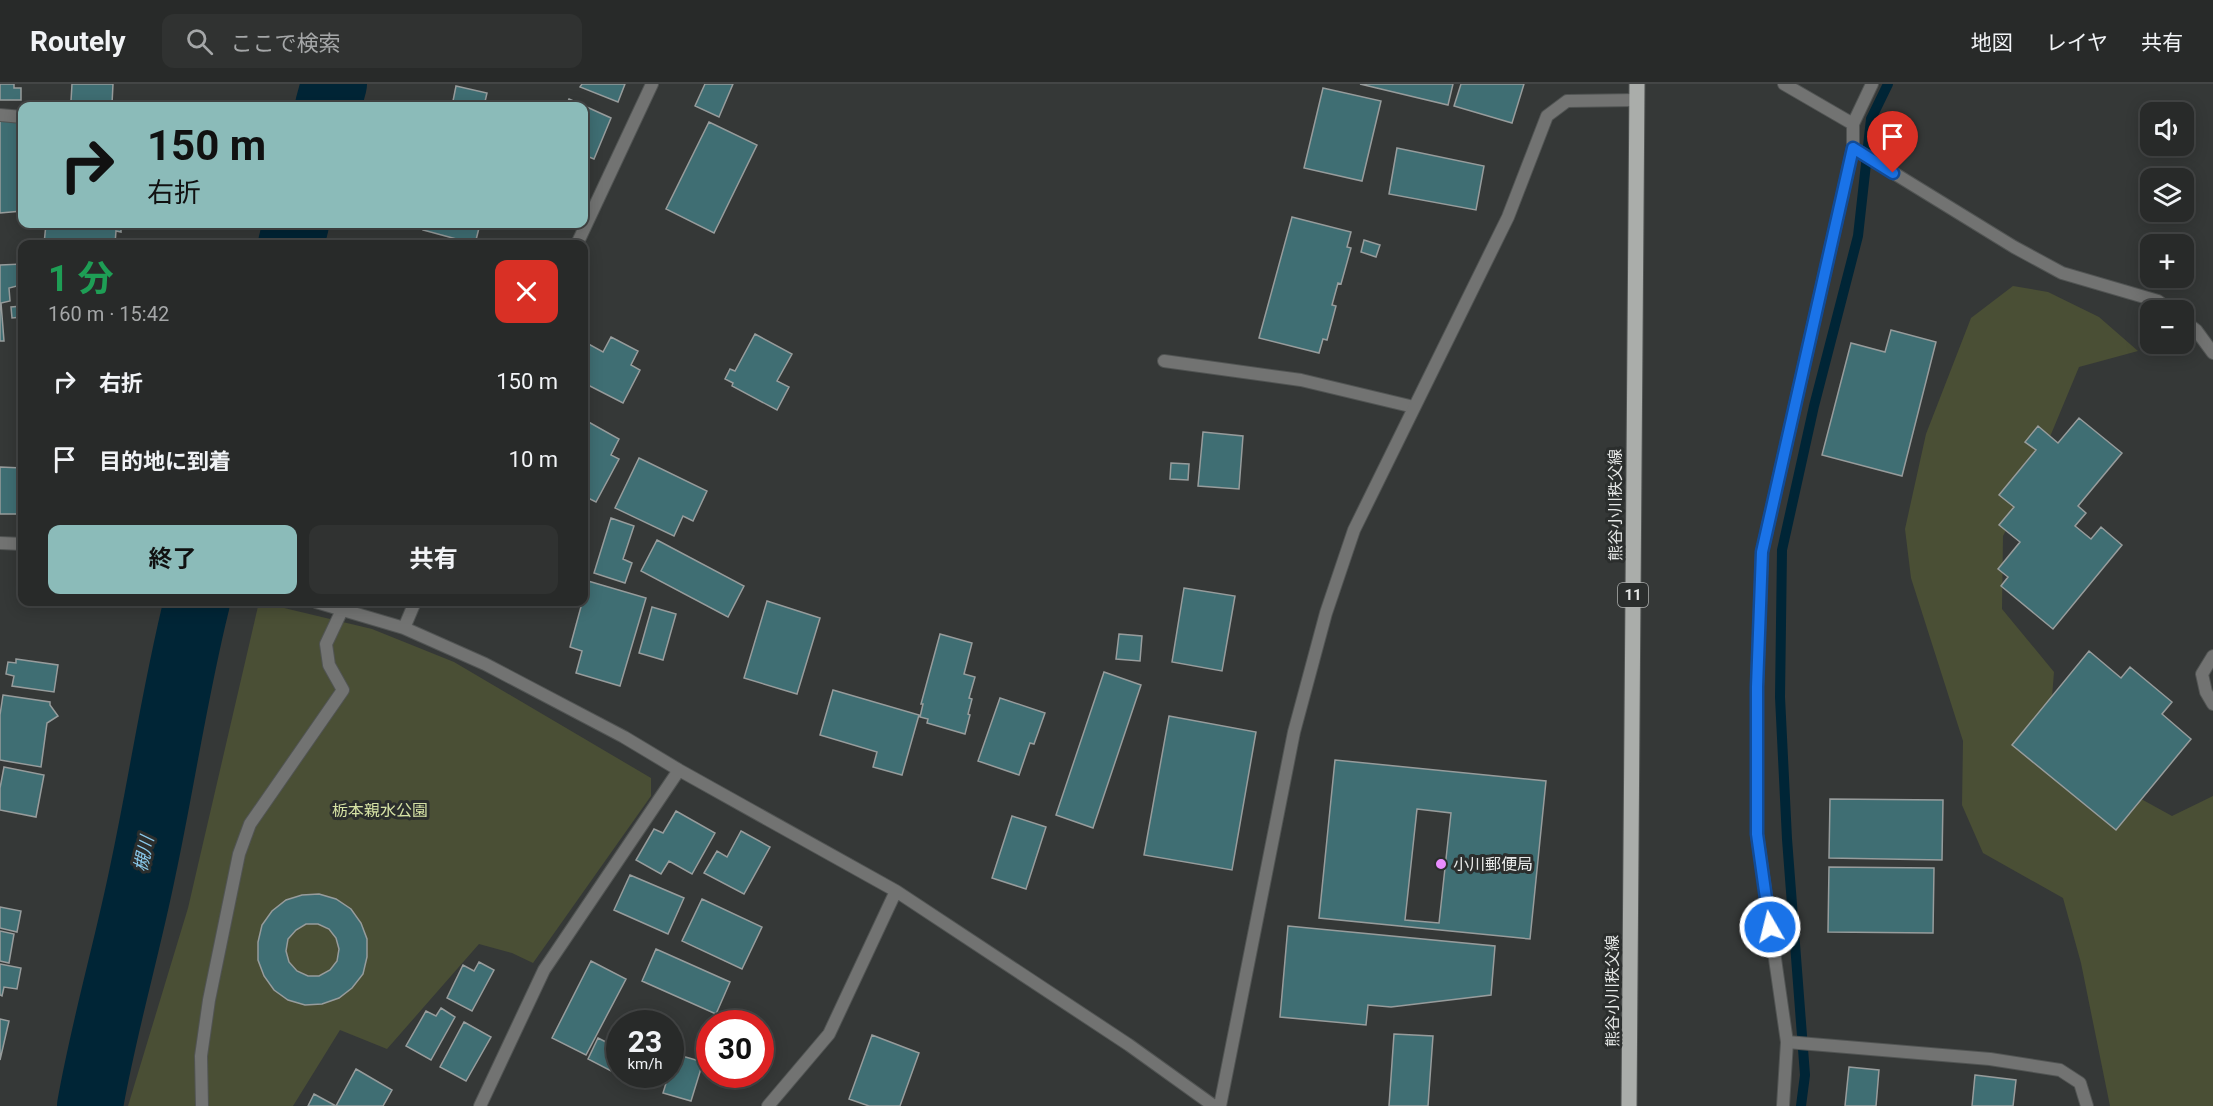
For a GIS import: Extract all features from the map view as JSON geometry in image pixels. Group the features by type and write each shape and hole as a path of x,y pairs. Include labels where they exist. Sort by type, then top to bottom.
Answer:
{"main road":[{"name":"熊谷小川秩父線","path":"1629,1106 1637,84"}],"street":[{"path":"588,222 652,84"},
{"path":"1784,84 1852,124"},
{"path":"1783,1106 1787,1042 1757,834 1757,687 1762,552 1853,148 1852,124 1872,84"},
{"path":"1220,1106 1306,680 1354,530 1508,218 1547,116 1567,101 1636,100"},
{"path":"0,115 18,117"},
{"path":"1853,148 2014,247 2062,273 2155,300"},
{"path":"2194,328 2213,353"},
{"path":"1164,362 1301,380 1414,406"},
{"path":"0,543 18,544"},
{"path":"334,606 404,628 485,664 624,737 896,891 1129,1045 1214,1106"},
{"path":"404,628 413,606"},
{"path":"202,1106 201,1056 207,1011 239,854 250,824 343,690 329,665 326,644 343,608"},
{"path":"2213,656 2202,674 2206,692 2213,704"},
{"path":"480,1106 544,970 679,770"},
{"path":"768,1106 829,1034 896,891"},
{"path":"1787,1042 1990,1059 2060,1070 2080,1083 2087,1106"}],"green space":[{"path":"2013,286 2048,292 2099,317 2138,351 2079,367 2032,480 2003,536 2002,609 2054,672 2051,710 2094,773 2172,816 2213,796 2213,1106 2110,1106 2081,963 2063,898 1983,853 1962,805 1963,741 1911,578 1905,529 1926,434 1971,318"},
{"name":"栃本親水公園","path":"258,606 276,606 372,629 454,662 651,778 651,796 533,963 512,953 479,944 387,1049 340,1030 293,1106 128,1106 188,908"}],"building":[{"path":"0,84 14,84 14,88 21,88 21,100 0,100"},
{"path":"72,84 113,84 112,102 71,101"},
{"path":"582,84 625,84 618,102 580,87"},
{"path":"705,84 733,84 719,117 695,106"},
{"path":"1360,84 1453,84 1448,105"},
{"path":"1461,84 1524,84 1512,123 1454,106"},
{"path":"456,86 487,93 485,102 453,102"},
{"path":"1323,88 1381,101 1362,181 1304,168"},
{"path":"588,108 611,118 594,159 588,157"},
{"path":"18,119 18,211 0,213 0,120"},
{"path":"709,122 757,145 714,233 666,209"},
{"path":"1397,148 1484,166 1476,210 1389,194"},
{"path":"1292,217 1351,232 1347,247 1351,248 1341,284 1338,283 1332,305 1336,306 1327,340 1323,339 1319,353 1259,338"},
{"path":"46,228 121,228 121,232 116,231 115,240 44,240"},
{"path":"424,228 479,228 476,240 460,240 423,230"},
{"path":"1364,240 1380,245 1376,257 1361,252"},
{"path":"18,264 18,286 9,288 10,301 1,303 4,341 0,341 0,265"},
{"path":"18,306 18,317 12,318 11,307"},
{"path":"1891,330 1936,342 1902,476 1822,455 1851,343 1885,352"},
{"path":"755,334 792,354 777,381 789,387 777,410 732,386 733,383 725,379 730,369 735,371"},
{"path":"611,337 638,351 631,365 640,370 623,403 588,385 588,344 603,352"},
{"path":"2079,418 2122,453 2078,506 2086,513 2075,526 2091,539 2101,527 2122,545 2053,629 2001,586 2008,577 1998,569 2020,542 1999,525 2014,507 1999,495 2036,450 2025,442 2038,426 2058,443"},
{"path":"588,422 619,439 611,455 619,459 596,502 588,498"},
{"path":"1203,432 1243,436 1239,489 1198,486"},
{"path":"639,458 707,491 693,521 683,516 674,536 615,508"},
{"path":"1171,463 1189,464 1188,480 1170,479"},
{"path":"0,467 18,468 18,514 0,514"},
{"path":"611,518 634,526 623,559 632,563 625,583 594,573"},
{"path":"657,540 744,586 728,617 641,571"},
{"path":"588,581 646,598 620,686 576,673 582,651 570,647 581,606 588,606"},
{"path":"1184,588 1235,596 1222,671 1172,662"},
{"path":"767,601 820,618 797,694 744,678"},
{"path":"652,607 676,614 663,660 639,653"},
{"path":"940,634 972,643 964,674 975,677 969,698 972,699 965,734 927,723 928,719 920,717 923,704 921,704"},
{"path":"1119,634 1142,636 1140,661 1116,659"},
{"path":"2089,651 2121,678 2130,667 2172,702 2162,714 2191,739 2116,830 2012,745"},
{"path":"16,659 58,665 54,692 12,686 14,676 6,674 8,662 16,663"},
{"path":"1104,672 1141,685 1093,828 1056,815"},
{"path":"833,690 919,715 902,775 873,767 877,752 820,735"},
{"path":"3,695 50,702 58,716 47,723 41,767 0,760 0,715"},
{"path":"1000,698 1045,713 1034,744 1030,743 1019,775 978,761"},
{"path":"1169,716 1256,732 1232,870 1144,855"},
{"path":"1335,760 1546,781 1530,939 1319,918","holes":["1417,809 1451,813 1439,923 1405,920"]},
{"path":"4,767 44,775 36,817 0,810 0,788"},
{"path":"1830,799 1943,800 1942,860 1829,858"},
{"path":"676,811 715,833 692,874 669,861 661,874 636,860 654,829 663,833"},
{"path":"1012,816 1046,827 1026,889 992,878"},
{"path":"741,831 770,847 744,894 704,873 717,851 727,857"},
{"path":"1829,867 1934,868 1933,933 1828,932"},
{"path":"630,875 684,898 668,934 614,910"},
{"path":"319,894 336,899 351,909 361,923 367,939 367,957 363,974 352,988 339,998 322,1004 305,1005 288,1000 274,990 264,976 258,960 258,942 262,925 272,911 286,900 302,895","holes":["306,924 318,924 329,929 336,938 339,949 337,961 330,970 319,976 308,976 297,971 289,962 286,951 288,939"]},
{"path":"702,899 762,927 742,969 682,941"},
{"path":"0,907 21,911 17,932 0,928"},
{"path":"1288,926 1495,946 1491,995 1391,1007 1368,1005 1366,1025 1280,1017"},
{"path":"0,931 14,934 9,963 0,961"},
{"path":"656,949 730,982 718,1010 707,1010 642,981"},
{"path":"591,961 626,979 610,1010 606,1010 606,1017 586,1055 552,1038"},
{"path":"479,962 494,970 472,1011 447,998 463,965 474,971"},
{"path":"0,964 21,968 17,989 4,987 2,996 0,995"},
{"path":"441,1008 455,1017 431,1060 406,1046 426,1011 436,1016"},
{"path":"0,1019 9,1021 0,1060"},
{"path":"464,1022 491,1037 466,1081 440,1067"},
{"path":"1394,1034 1433,1036 1428,1106 1389,1106"},
{"path":"872,1035 919,1053 900,1106 869,1106 849,1099"},
{"path":"598,1038 606,1042 606,1068 588,1059"},
{"path":"684,1057 696,1060 696,1085 691,1101 663,1093 665,1088 684,1088"},
{"path":"1849,1067 1879,1070 1876,1106 1845,1106"},
{"path":"356,1069 392,1090 383,1106 336,1106"},
{"path":"1975,1075 2016,1080 2013,1106 1972,1106"},
{"path":"314,1094 336,1106 308,1106"}],"waterway":[{"name":"槻川","path":"329,102 334,84"},
{"path":"1801,1106 1805,1075 1787,839 1780,697 1782,550 1814,406 1858,236 1871,119 1888,84"},
{"name":"槻川","path":"292,240 295,228"},
{"name":"槻川","path":"90,1106 143,870 196,606"}],"place":[{"name":"小川郵便局","path":"1441,864"}],"route":[{"path":"1770,927 1757,834 1757,687 1762,552 1853,148 1893,173"}]}
